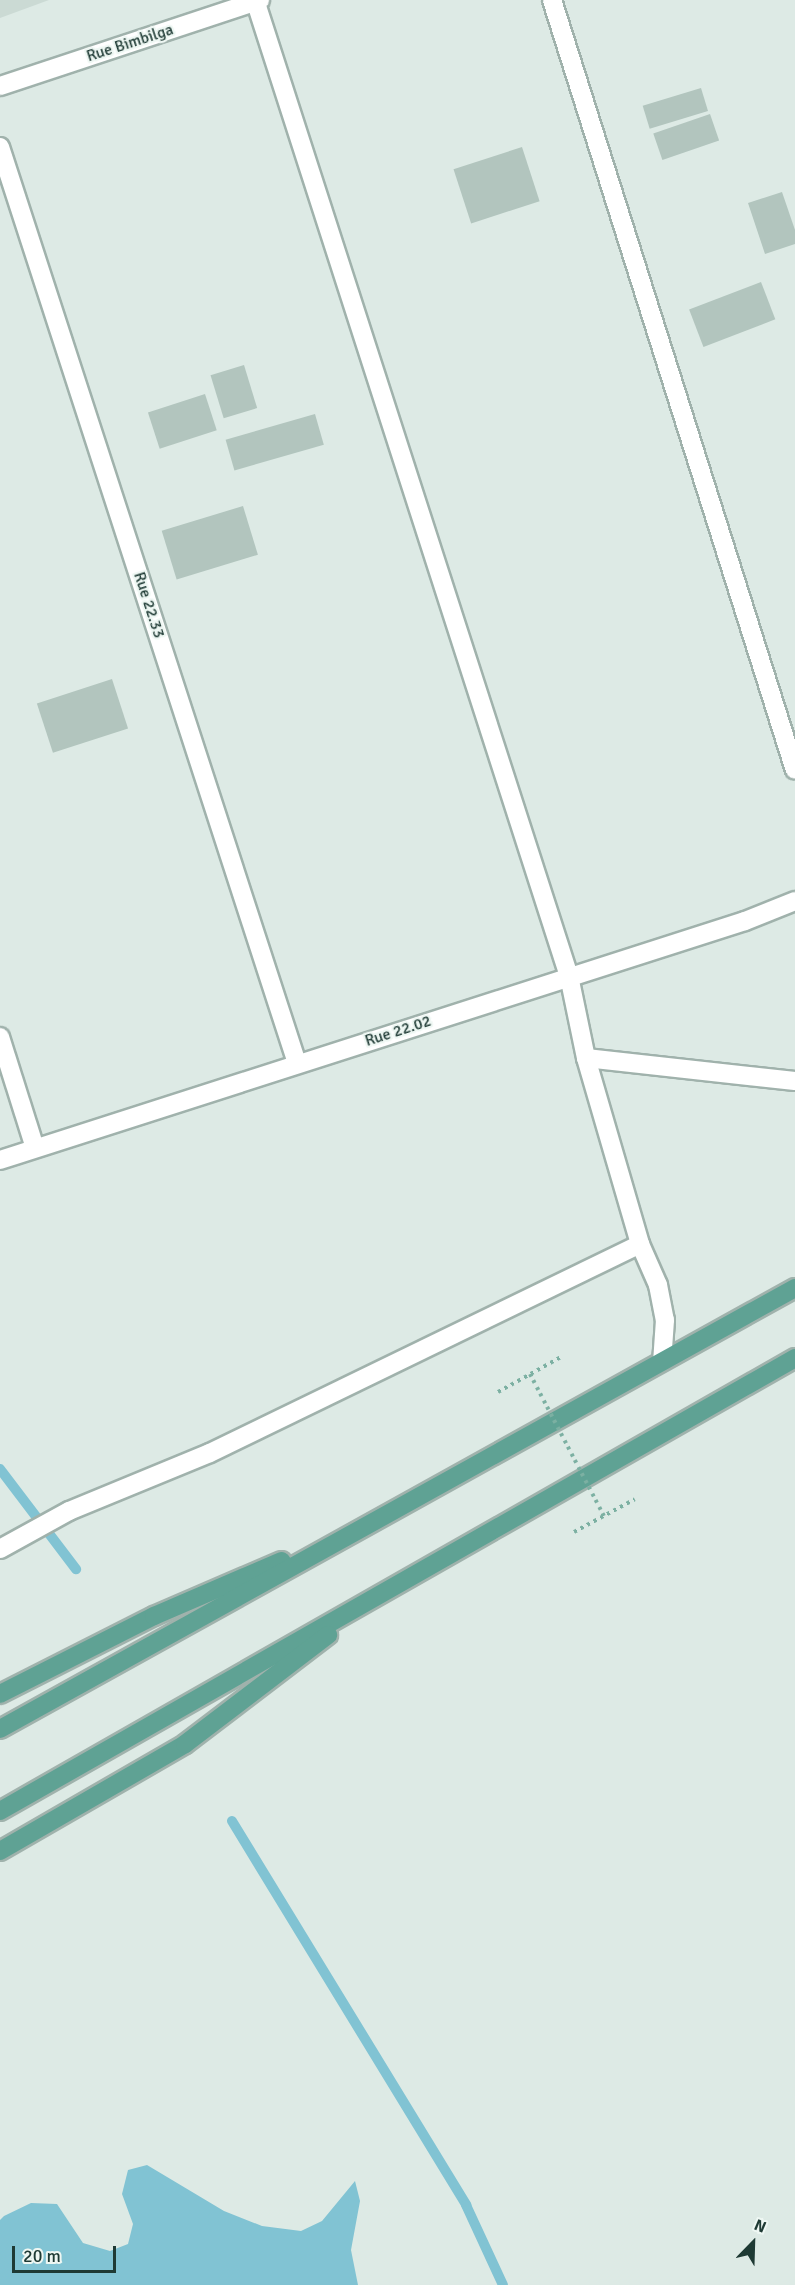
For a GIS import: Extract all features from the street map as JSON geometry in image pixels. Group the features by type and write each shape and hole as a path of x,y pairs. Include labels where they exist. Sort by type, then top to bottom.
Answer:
{"main road":[{"path":"0,1730 662,1359 795,1288"},
{"path":"0,1812 795,1358"},
{"path":"0,1694 154,1616 375,1521"},
{"path":"0,1851 185,1744 388,1589"}],"street":[{"path":"257,0 569,976 586,1058 640,1244 657,1285 665,1320 662,1359"},
{"name":"Rue Bimbilga","path":"0,86 257,0"},
{"path":"552,0 795,770"},
{"name":"Rue 22.33","path":"0,147 297,1063"},
{"name":"Rue 22.02","path":"0,1160 746,921 795,901"},
{"path":"0,1037 35,1148"},
{"path":"586,1058 795,1081"},
{"path":"0,1549 69,1511 210,1453 640,1244"}],"path":[{"path":"498,1392 561,1357"},
{"path":"530,1374 604,1516"},
{"path":"574,1532 635,1499"}],"shaded area":[{"path":"0,0 49,0 0,18"}],"water":[{"path":"147,2165 224,2211 262,2226 301,2231 322,2221 355,2181 360,2201 351,2250 358,2285 0,2285 0,2220 4,2216 31,2203 57,2204 83,2243 110,2251 128,2244 133,2224 122,2194 128,2170"}],"building":[{"path":"701,88 708,111 650,129 643,106"},
{"path":"710,114 719,140 662,160 653,134"},
{"path":"522,147 540,201 471,223 454,169"},
{"path":"782,192 795,230 795,244 765,254 748,203"},
{"path":"761,282 775,319 703,347 689,310"},
{"path":"244,365 257,408 224,418 211,375"},
{"path":"205,394 217,430 160,449 148,413"},
{"path":"315,414 324,445 234,470 226,440"},
{"path":"243,506 258,555 177,580 162,531"},
{"path":"112,679 128,728 53,753 37,703"}],"waterway":[{"path":"0,1469 76,1569"},
{"path":"232,1821 466,2205 503,2285"}]}
